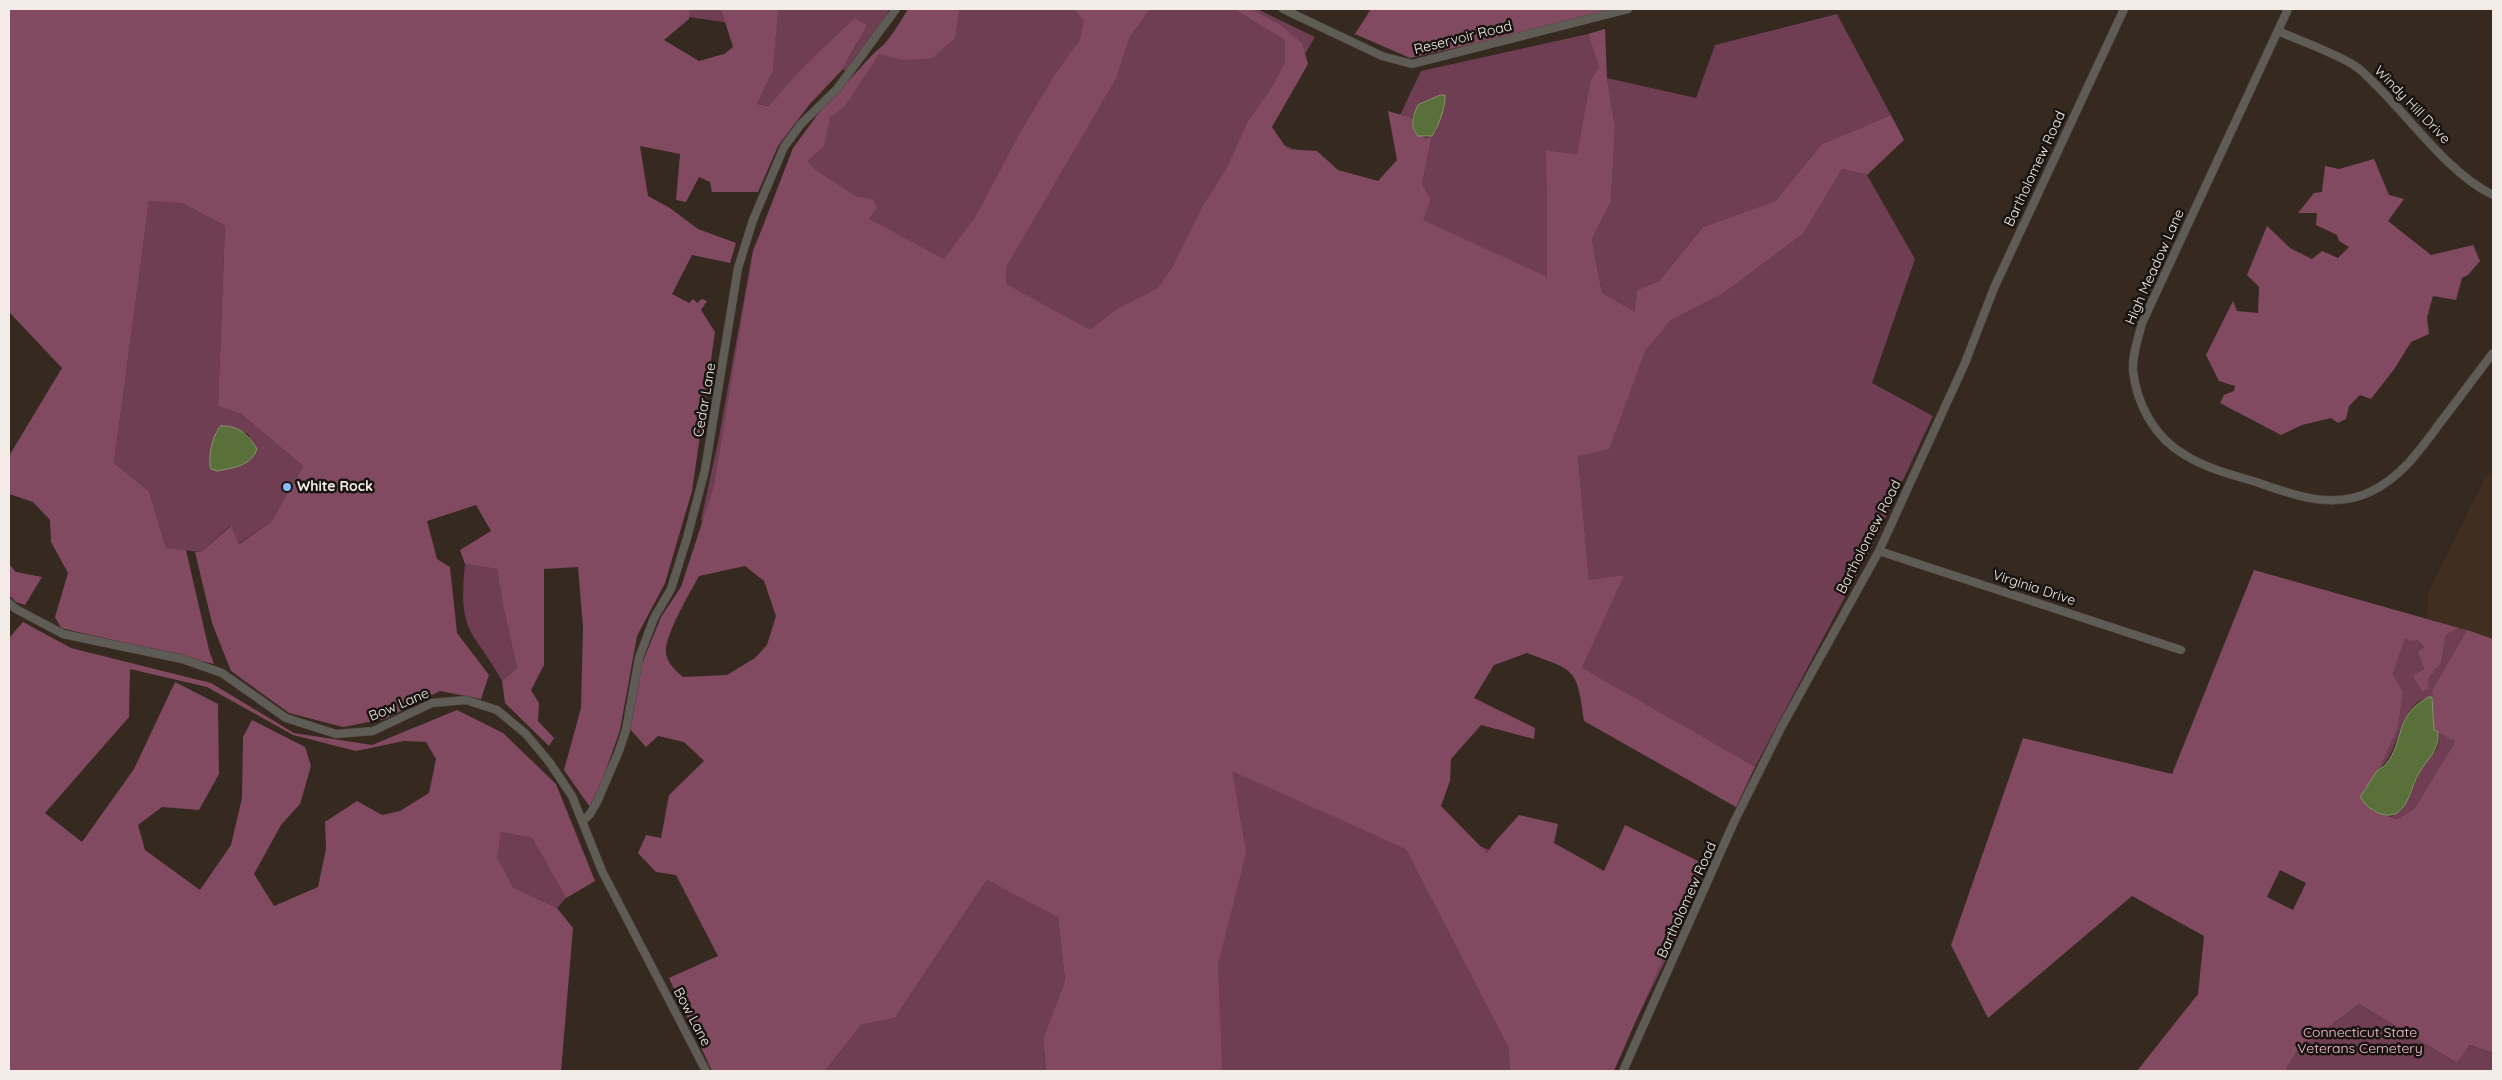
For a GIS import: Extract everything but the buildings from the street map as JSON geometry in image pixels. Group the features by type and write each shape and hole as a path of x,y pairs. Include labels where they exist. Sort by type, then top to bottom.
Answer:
{"street":[{"name":"Cedar Lane","path":"583,821 597,802 619,751 626,730 639,658 654,618 671,588 687,538 705,470 738,268 766,187 791,137 837,89 896,9"},
{"name":"Reservoir Road","path":"1283,9 1382,56 1412,64 1628,9"},
{"name":"Bartholomew Road","path":"1623,1071 1734,822 1782,726 1879,551 1965,363 1994,288 2124,9"},
{"name":"High Meadow Lane","path":"2288,9 2142,323 2136,346 2133,370 2138,396 2149,419 2164,441 2185,456 2206,465 2297,496 2322,501 2346,500 2371,492 2409,464 2493,353"},
{"name":"Windy Hill Drive","path":"2278,31 2355,66 2377,85 2465,179 2493,195"},
{"name":"Virginia Drive","path":"1879,551 2181,650"},
{"name":"Bow Lane","path":"9,603 16,609 63,634 182,659 222,673 286,718 336,734 373,731 432,702 466,700 497,710 526,734 550,763 572,796 602,871 706,1071"}],"shaded area":[{"path":"9,9 689,9 689,19 664,40 699,61 724,54 733,47 721,9 778,9 773,71 757,104 769,106 801,69 855,18 867,25 842,70 809,105 778,146 758,192 712,192 710,182 699,177 686,202 676,200 680,154 640,146 648,196 670,208 698,229 736,243 730,263 692,255 672,294 689,303 693,299 697,303 702,299 707,301 701,310 715,332 692,491 665,583 637,636 620,730 592,810 564,770 581,708 583,627 578,567 544,569 544,665 531,690 539,703 538,721 554,738 549,746 505,703 502,681 517,668 497,569 465,564 460,550 491,531 476,505 427,521 437,559 450,567 457,633 489,675 481,699 440,691 385,719 343,727 289,713 231,671 212,623 195,552 201,552 231,526 239,544 271,522 303,466 241,414 218,406 225,226 182,203 149,201 114,463 149,491 166,548 186,550 209,650 214,664 61,628 55,617 68,573 51,542 50,520 33,502 9,494 9,456 62,368 9,312"},
{"path":"908,9 959,9 955,38 932,58 902,60 879,54 845,106 830,117 824,146 807,161 815,170 857,197 873,199 877,207 869,219 944,259 976,216 1020,133 1054,76 1080,40 1084,21 1074,9 1150,9 1130,36 1116,78 1006,267 1006,284 1090,330 1117,309 1158,288 1172,268 1204,204 1227,168 1248,121 1270,91 1285,63 1285,40 1235,9 1251,9 1280,25 1302,43 1308,64 1272,127 1287,149 1317,151 1338,170 1378,181 1397,160 1388,111 1412,118 1414,132 1426,138 1432,136 1422,184 1431,199 1423,220 1547,277 1546,150 1577,154 1590,81 1599,67 1588,34 1605,29 1607,78 1615,126 1611,202 1592,239 1602,293 1635,312 1637,290 1659,281 1703,227 1775,201 1822,144 1891,115 1904,140 1867,175 1842,169 1803,234 1724,293 1671,320 1645,351 1609,449 1578,456 1589,580 1624,575 1582,668 1755,767 1736,807 1584,721 1579,691 1576,681 1571,674 1565,668 1527,653 1494,665 1474,698 1535,728 1534,739 1481,725 1451,759 1450,781 1441,806 1487,853 1519,815 1558,824 1554,843 1604,871 1625,825 1704,864 1614,1071 1510,1071 1509,1048 1406,849 1232,771 1246,853 1218,964 1222,1071 1046,1071 1043,1039 1065,980 1058,917 987,880 895,1018 861,1025 825,1071 712,1071 669,978 718,956 676,875 656,872 638,853 646,835 661,838 669,795 704,761 684,742 658,736 646,747 629,728 639,671 661,617 681,587 714,486 753,252 793,148 818,114 873,54 889,40","holes":["745,566 764,581 776,616 767,645 755,658 727,675 683,677 666,656 667,644 669,635 699,576"]},
{"path":"1371,9 1630,9 1410,58 1355,34"},
{"path":"1445,95 1444,105 1441,117 1432,136 1418,136 1413,125 1413,117 1418,105"},
{"path":"2374,159 2389,195 2404,199 2388,221 2431,255 2473,245 2480,261 2468,275 2462,278 2456,300 2433,296 2427,318 2429,334 2411,342 2395,368 2371,399 2360,395 2349,406 2346,419 2338,423 2331,418 2302,425 2281,435 2220,403 2224,395 2234,391 2235,386 2219,381 2206,355 2233,301 2237,311 2258,313 2259,287 2247,275 2267,226 2290,248 2312,259 2322,251 2338,258 2349,247 2339,241 2337,235 2316,225 2317,213 2298,213 2314,193 2322,192 2325,166 2339,169"},
{"path":"221,426 238,429 250,439 257,449 246,463 217,471 211,469 210,453 213,440"},
{"path":"2493,470 2493,639 2427,619 2428,593 2484,480"},
{"path":"9,564 16,572 42,577 25,605 16,602 9,595"},
{"path":"2254,570 2459,628 2446,635 2441,664 2431,675 2428,681 2428,689 2422,691 2413,676 2424,669 2418,652 2424,648 2417,640 2410,641 2405,638 2393,674 2403,692 2398,728 2380,767 2360,797 2373,811 2397,819 2414,809 2455,742 2434,730 2432,690 2467,630 2493,639 2493,1053 2469,1045 2457,1063 2359,1004 2297,1051 2285,1071 2137,1071 2198,994 2204,936 2132,896 1988,1018 1951,945 2023,738 2172,774","holes":["2280,870 2306,883 2293,910 2267,897"]},
{"path":"23,622 71,648 211,683 294,733 372,745 457,710 503,733 556,784 595,881 566,898 532,838 501,832 497,858 513,887 557,908 573,928 561,1071 9,1071 9,638","holes":["130,669 207,687 293,735 356,751 404,741 426,742 436,759 429,793 400,811 382,815 357,801 325,822 326,849 318,887 274,906 254,874 281,825 300,804 311,766 305,747 252,720 243,737 242,798 231,845 200,890 145,850 138,825 162,807 199,810 219,774 218,704 175,682 134,769 82,842 45,813 129,717"]},
{"path":"2429,697 2432,697 2434,730 2438,732 2435,750 2419,773 2402,809 2389,815 2381,814 2364,803 2360,797 2377,771 2385,765 2392,755 2410,711"}],"green space":[{"path":"635,9 890,9 868,43 846,70 842,70 858,42 835,38 801,69 770,106 757,104 773,71 776,30"},
{"path":"911,9 1257,9 1315,37 1259,131 1422,220 1431,199 1422,184 1432,136 1437,130 1439,117 1444,107 1445,96 1418,105 1412,118 1400,115 1421,71 1588,34 1599,67 1590,81 1577,154 1546,150 1547,277 1646,349 1671,320 1724,293 1803,234 1842,169 1867,175 1915,259 1872,383 1933,416 1874,542 1755,767 1588,678 1582,668 1623,575 1589,581 1578,456 1591,407 1400,813 1681,929 1611,1071 1141,1071 933,619 701,520 718,442 753,250 788,169"},
{"path":"1837,14 1891,115 1822,144 1775,201 1703,227 1659,281 1637,290 1636,313 1602,293 1592,239 1611,202 1615,126 1607,78 1696,98 1715,45"},
{"path":"149,200 182,203 225,226 218,406 241,414 303,466 271,522 238,544 230,526 201,552 166,548 149,491 114,463","holes":["221,426 230,427 248,434 253,444 245,464 217,471 209,460 216,431"]},
{"path":"465,564 497,569 517,668 502,681 468,626 463,600"},
{"path":"2459,628 2467,630 2432,690 2432,697 2421,701 2412,708 2406,717 2392,752 2378,770 2398,728 2403,692 2393,674 2405,637 2417,640 2424,649 2418,652 2428,681 2432,672 2441,664 2446,635"},
{"path":"2438,732 2455,742 2414,809 2397,819 2390,817 2397,813 2407,801 2421,770 2436,750 2439,738"},
{"path":"501,832 532,838 566,898 557,908 513,887 496,858"},
{"path":"987,880 1058,916 1065,980 1043,1039 1046,1071 825,1071 861,1025 895,1018"},
{"name":"Connecticut State Veterans Cemetery","path":"2359,1004 2457,1063 2468,1045 2493,1053 2493,1071 2285,1071 2297,1051"}],"place":[{"name":"White Rock","path":"287,487"}]}
